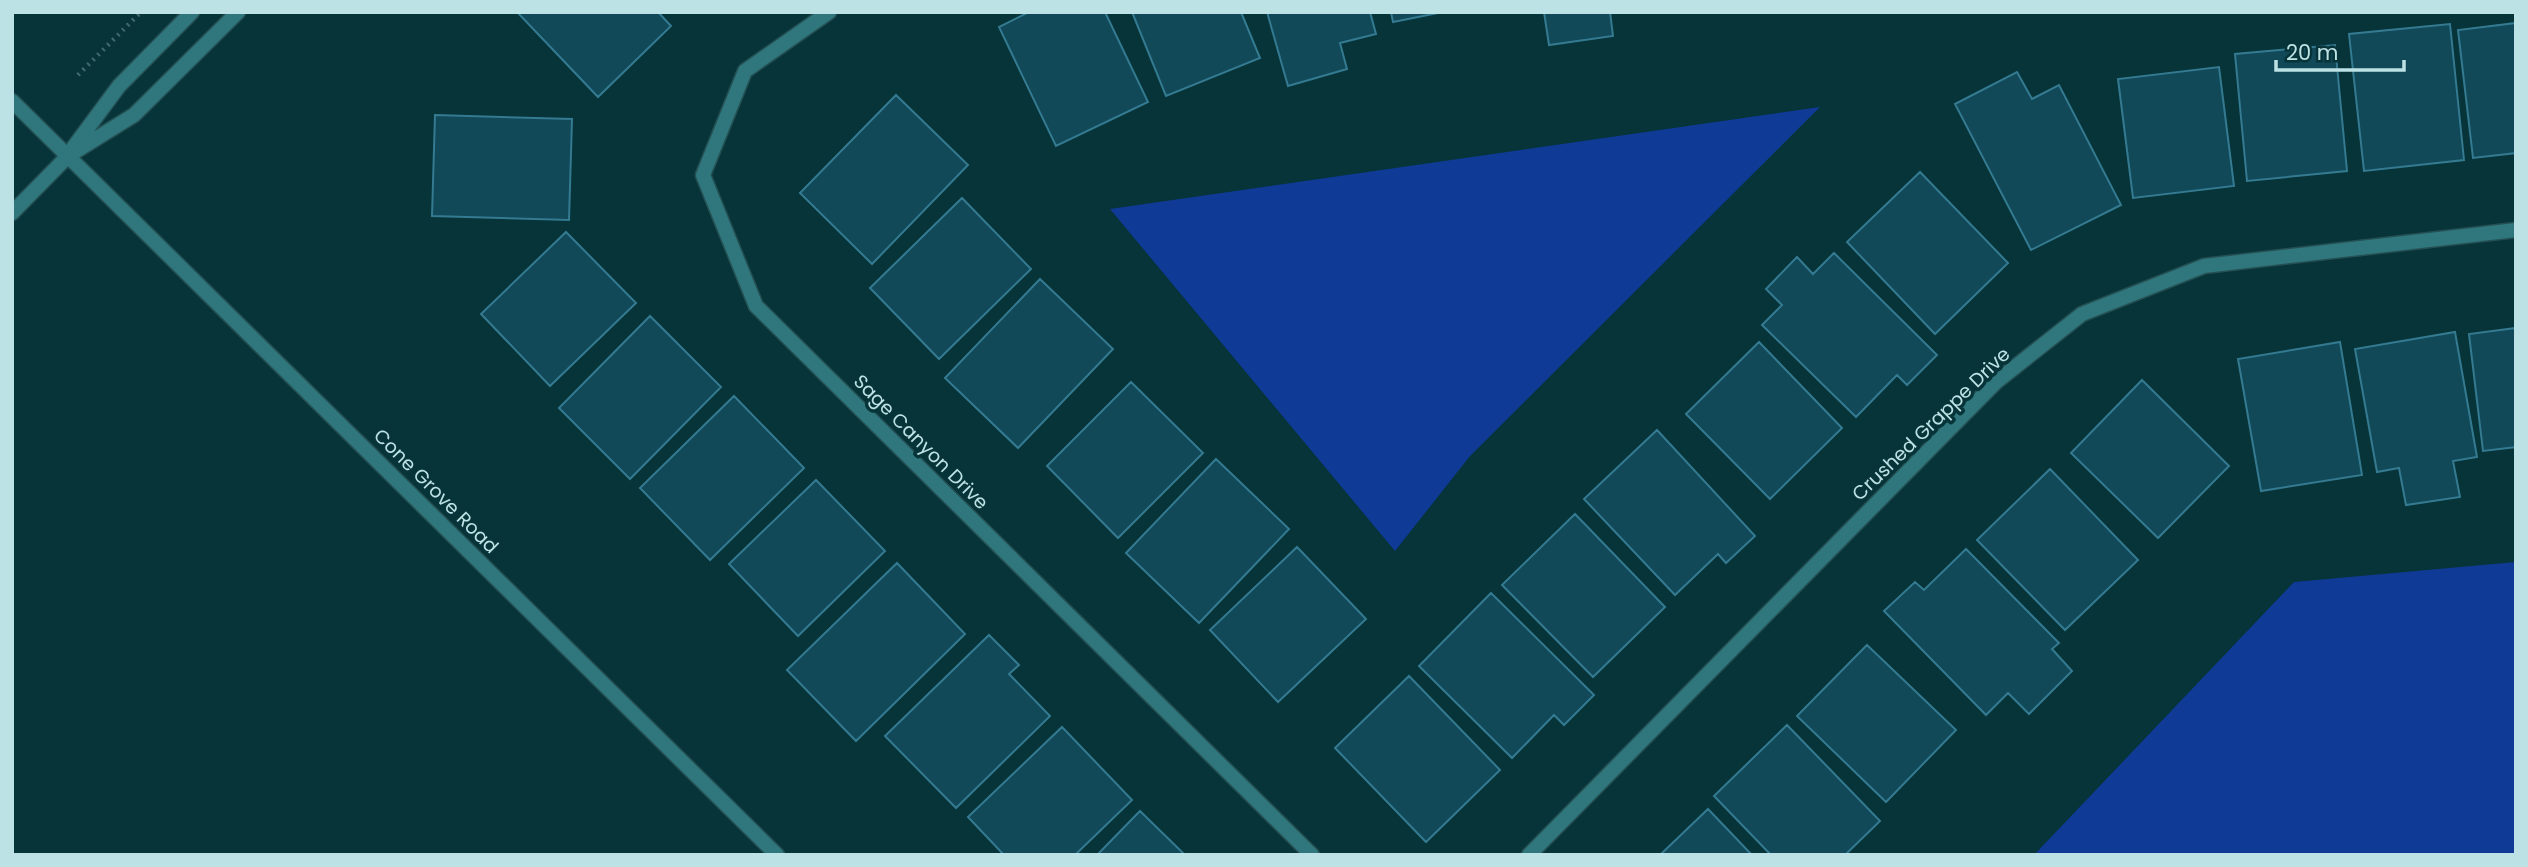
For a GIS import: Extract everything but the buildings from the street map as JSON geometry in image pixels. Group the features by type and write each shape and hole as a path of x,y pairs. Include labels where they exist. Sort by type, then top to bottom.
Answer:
{"street":[{"path":"12,213 68,156 119,86 192,12"},
{"path":"68,156 134,115 239,12"},
{"name":"Sage Canyon Drive","path":"829,12 745,71 703,175 756,306 1312,855"},
{"name":"Cone Grove Road","path":"12,101 778,855"},
{"name":"Crushed Grappe Drive","path":"1529,855 1996,382 2082,314 2204,266 2516,230"}],"path":[{"path":"78,75 141,12"}],"water":[{"path":"1820,107 1470,456 1395,551 1110,209"},
{"path":"2516,562 2516,855 2034,855 2294,582"}]}
